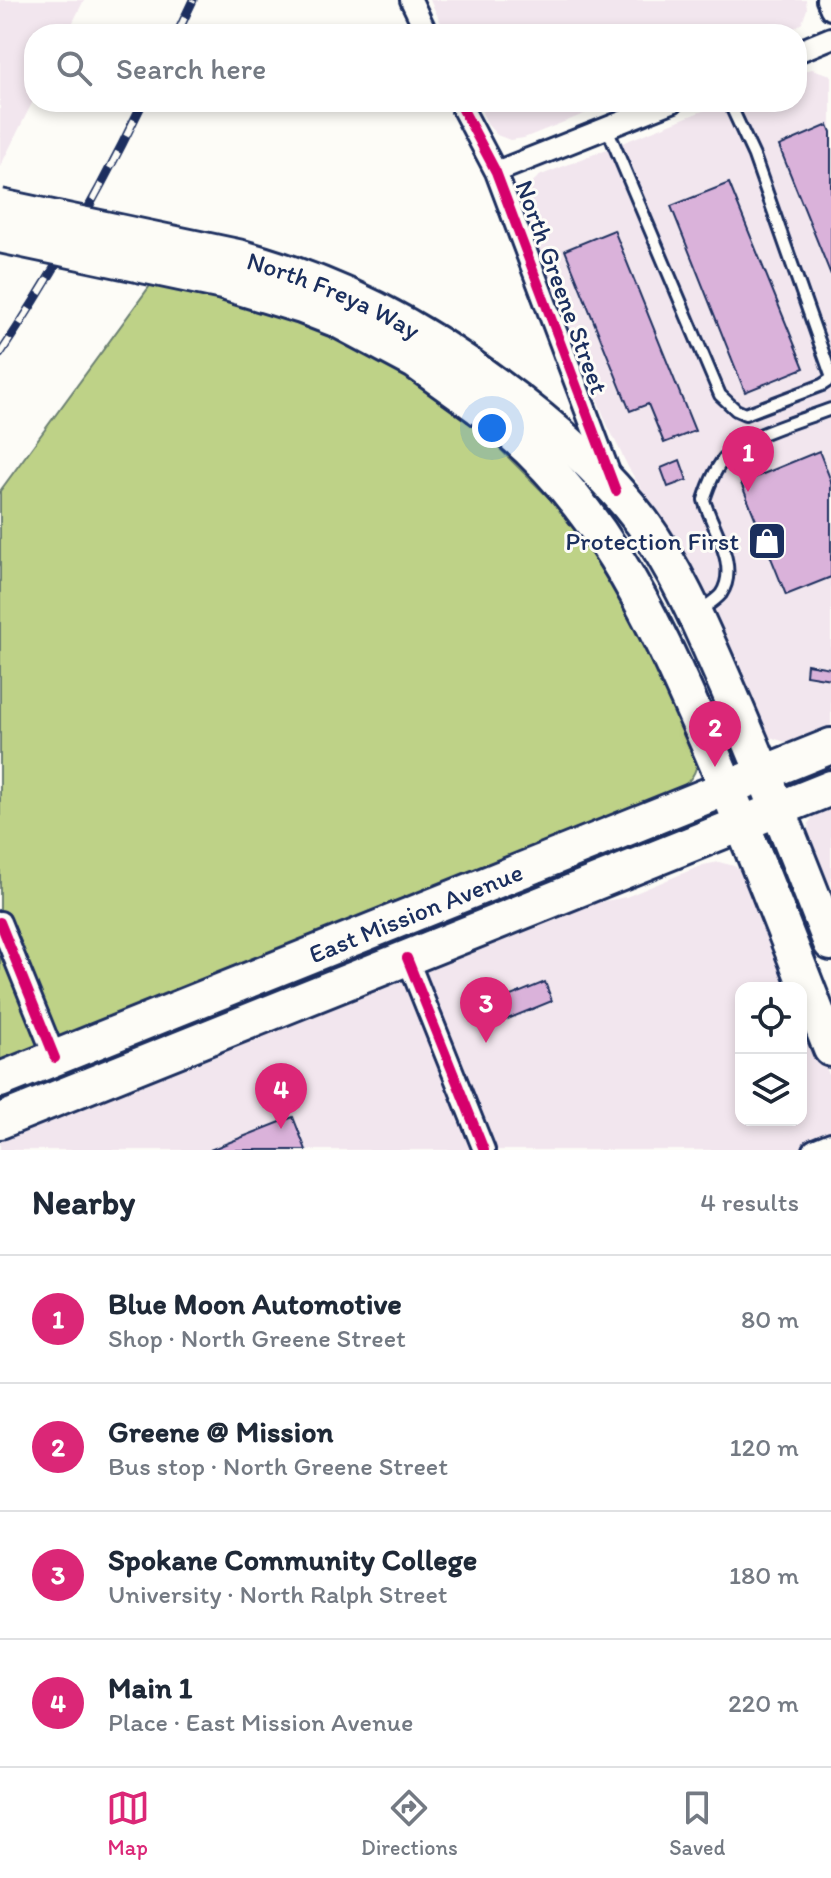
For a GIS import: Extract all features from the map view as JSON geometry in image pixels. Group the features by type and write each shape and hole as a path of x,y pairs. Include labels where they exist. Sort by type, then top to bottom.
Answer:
{"main road":[{"name":"North Freya Way","path":"0,207 278,268 355,298 426,336 488,396 512,433 541,460 617,556 658,631 728,788"},
{"name":"North Freya Way","path":"0,235 223,282 338,320 488,396 570,444 616,491"},
{"name":"North Greene Street","path":"616,491 663,554 696,614 778,809 815,886 831,943"},
{"name":"East Mission Avenue","path":"0,1080 831,746"},
{"path":"728,788 831,1049"},
{"name":"East Mission Avenue","path":"0,1121 742,823 828,792"}],"street":[{"path":"411,0 422,24"},
{"path":"827,0 831,9"},
{"path":"807,48 831,38"},
{"name":"North Greene Street","path":"464,112 496,172 616,491"},
{"path":"496,172 647,112"},
{"path":"0,922 55,1058"},
{"path":"407,958 484,1150"},
{"path":"814,1150 831,1143"}],"lane":[{"path":"607,128 720,395 745,414 822,385 831,377 754,156 734,112"},
{"path":"696,614 721,594 728,575 727,558 704,500 717,467 729,452 748,441 831,409"}],"shaded area":[{"path":"0,0 84,0 72,24 24,24 24,112 28,112 0,167"},
{"path":"430,0 806,0 807,9 800,24 441,24"},
{"path":"807,70 831,75 831,729 802,741 785,742 770,737 760,725 668,532 628,467 607,424 520,204 522,192 539,176 700,112 807,112"},
{"path":"482,112 589,112 524,138 510,140 497,135"},
{"path":"831,802 831,902 807,839 809,823 815,812"},
{"path":"719,862 744,872 791,982 735,982 735,1126 807,1126 807,1020 831,1080 831,1150 0,1150 0,1135 566,908 626,897 703,865"}],"green space":[{"path":"155,279 327,329 409,375 487,436 553,502 566,510 601,553 698,751 697,763 692,777 680,789 0,1063 0,491"}],"building":[{"path":"828,125 831,132 831,275 779,146"},
{"path":"729,183 804,368 745,392 671,206"},
{"path":"614,230 695,431 664,443 648,404 630,411 565,250"},
{"path":"819,451 831,481 831,577 786,595 741,483"},
{"path":"680,460 687,480 668,487 661,468"},
{"path":"807,664 831,668 831,679 806,675"},
{"path":"545,982 552,1001 503,1021 496,1002"},
{"path":"293,1117 306,1150 210,1150"}],"railway":[{"path":"182,24 193,0"},
{"path":"0,354 76,230 138,112"}],"cycle path":[{"path":"464,112 496,172 616,491"},
{"path":"0,922 55,1058"},
{"path":"407,958 484,1150"}],"place":[{"name":"Blue Moon Automotive","path":"748,492"},
{"name":"Protection First","path":"767,541"},
{"name":"Greene @ Mission","path":"715,767"},
{"name":"Spokane Community College","path":"486,1043"},
{"name":"Main 1","path":"281,1129"}]}
